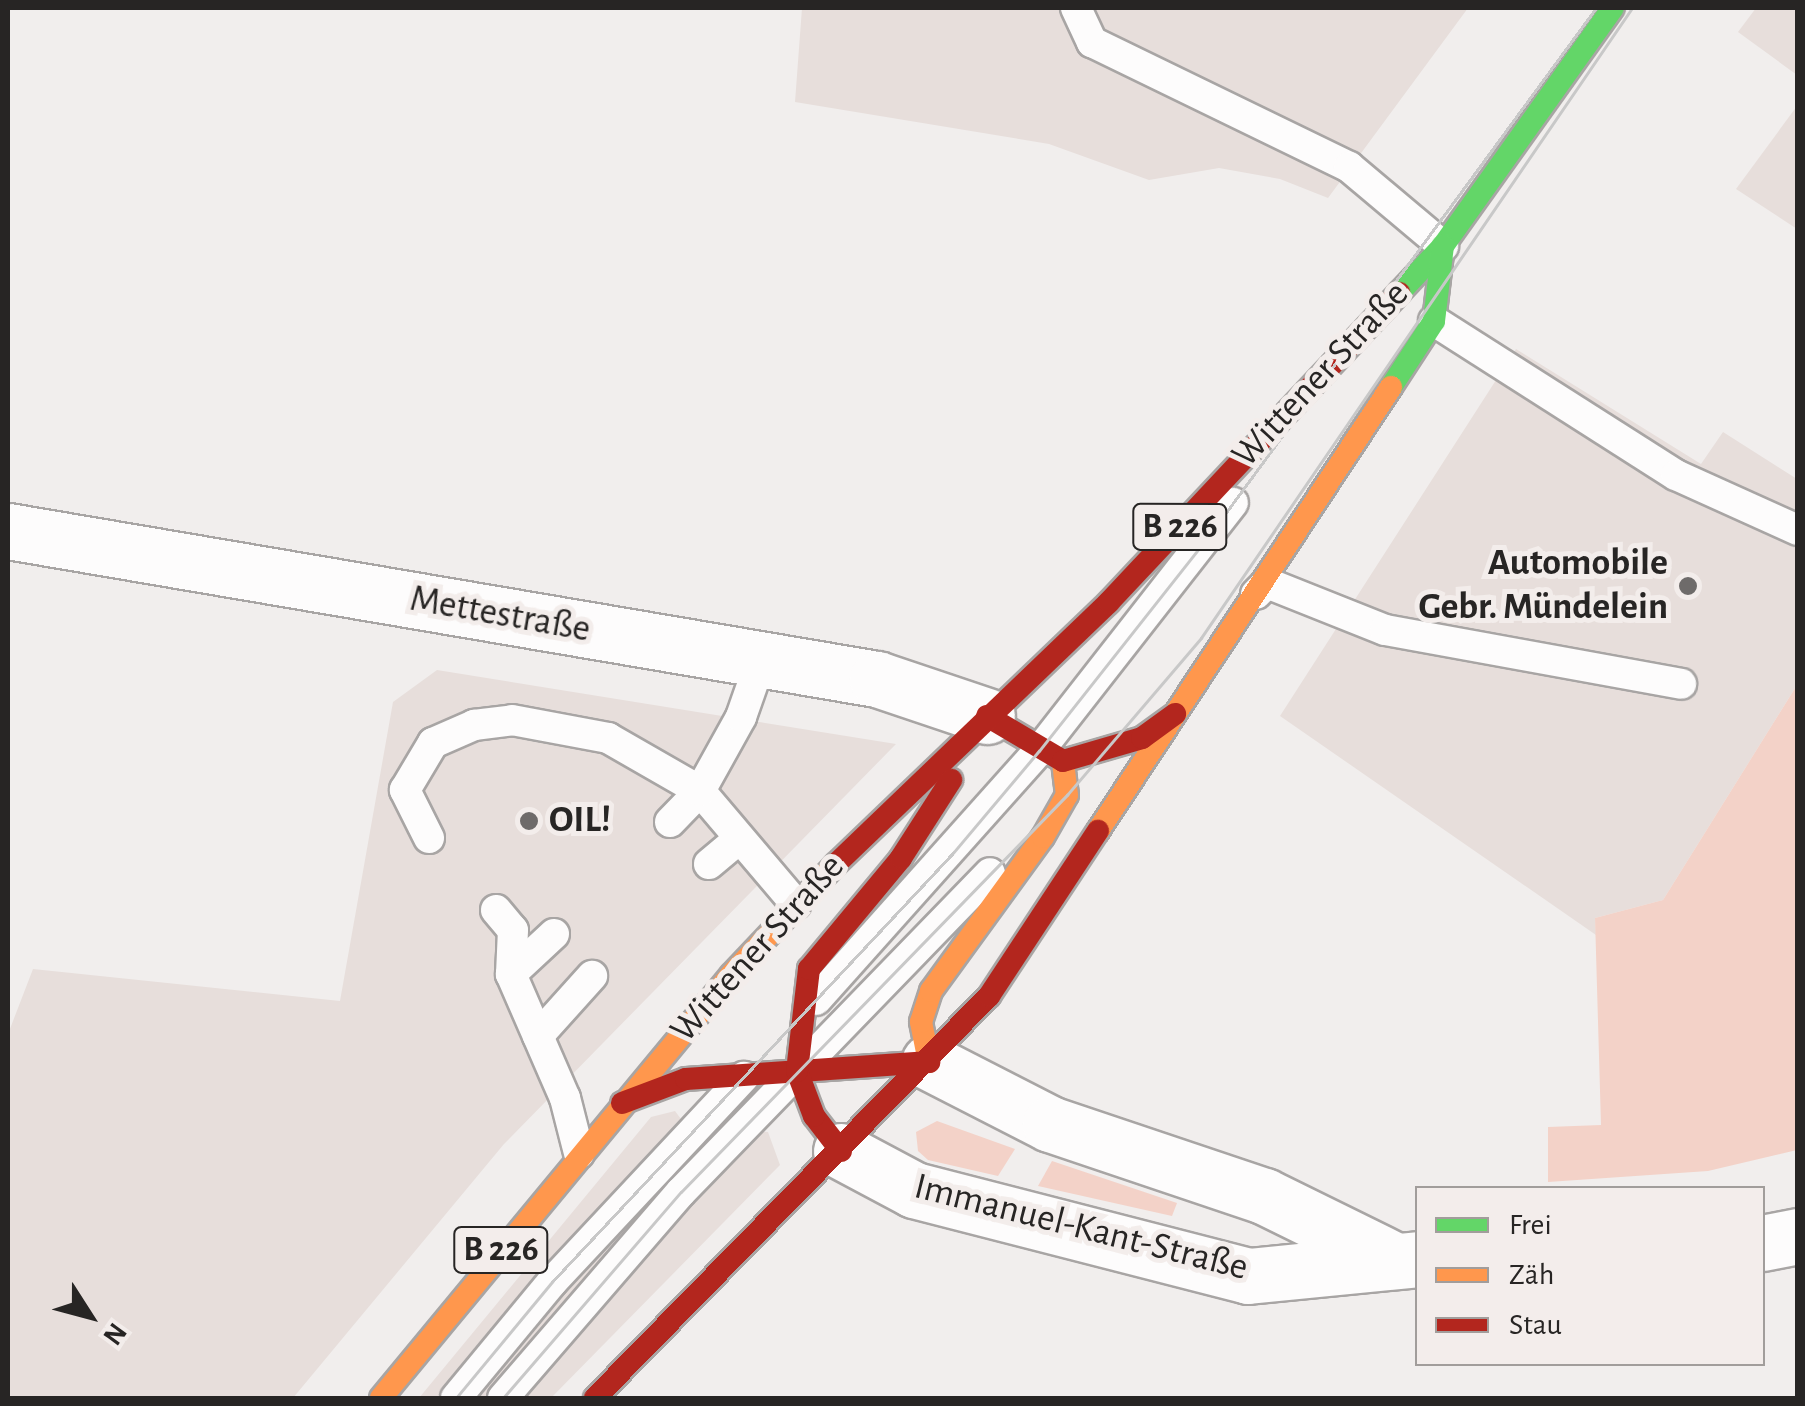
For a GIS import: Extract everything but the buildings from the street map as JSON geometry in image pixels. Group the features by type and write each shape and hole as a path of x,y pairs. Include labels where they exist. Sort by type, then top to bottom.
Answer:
{"main road":[{"name":"Wittener Straße","path":"382,1398 620,1103 796,904 987,716 1110,602 1361,327 1443,246 1613,8"},
{"name":"Wittener Straße","path":"595,1398 841,1151 988,996 1267,584 1434,321 1443,246"},
{"name":"Wittener Straße","path":"1051,756 1107,749 1142,738 1186,706"},
{"name":"Wittener Straße","path":"841,1151 814,1116 797,1071 798,1019 809,969 901,858 987,716"},
{"path":"928,1062 921,1022 931,991 980,932 1067,795 1051,756 987,716"},
{"name":"Wittener Straße","path":"620,1103 686,1079 928,1062"}],"street":[{"name":"Mettestraße","path":"8,531 877,679 987,716"},
{"name":"Immanuel-Kant-Straße","path":"928,1062 1050,1124 1264,1196 1404,1259"},
{"name":"Immanuel-Kant-Straße","path":"841,1151 914,1190 1248,1276 1404,1259"},
{"path":"1765,1242 1798,1236"}],"lane":[{"path":"1076,8 1092,42 1349,167 1443,246"},
{"path":"1434,321 1676,475 1798,530"},
{"path":"456,1398 552,1282 1051,756 1361,327"},
{"path":"503,1398 681,1192 1267,584 1385,630 1680,684"},
{"path":"670,822 700,791 742,717 761,660"},
{"path":"430,838 405,790 433,743 474,725 512,720 608,738 700,791 796,904"},
{"path":"709,864 740,839"},
{"path":"496,910 514,930 511,974 565,1098 579,1153"},
{"path":"511,974 554,934"},
{"path":"538,1036 592,976"}],"shaded area":[{"path":"802,8 1468,8 1328,198 1280,179 1219,168 1149,180 1049,144 795,102"},
{"path":"1756,8 1797,8 1797,75 1738,32"},
{"path":"1797,106 1798,229 1736,189"},
{"path":"1516,349 1701,464 1723,432 1797,479 1797,685 1663,900 1595,918 1596,935 1280,716"},
{"path":"437,670 896,744 504,1144 293,1398 8,1398 8,1034 33,969 340,1001 393,702"},
{"path":"1797,685 1797,1150 1708,1171 1548,1182 1548,1127 1601,1125 1595,918 1663,900"},
{"path":"715,1092 753,1131 768,1132 780,1165 551,1398 419,1398 651,1117 675,1111 684,1123"},
{"path":"937,1121 1015,1149 998,1176 928,1160 918,1151 916,1132"},
{"path":"1052,1161 1177,1203 1172,1216 1038,1186"}],"tram line":[{"path":"456,1398 552,1282 953,853 1039,751 1211,533 1596,8"},
{"path":"503,1398 681,1192 1067,795 1201,638 1632,8"}],"traffic: fast":[{"path":"1399,293 1443,246 1613,8"},
{"path":"1391,387 1434,321 1443,246"}],"traffic: slow":[{"path":"1098,831 1391,387"},
{"path":"929,1062 921,1022 931,991 1043,837 1067,795 1063,761"},
{"path":"381,1398 732,974 836,864"}],"traffic: jam":[{"path":"836,864 1109,602 1399,293"},
{"path":"987,716 1063,761 1142,738 1175,714"},
{"path":"841,1151 814,1116 797,1071 809,969 901,858 951,780"},
{"path":"595,1398 989,996 1098,831"},
{"path":"622,1103 686,1079 929,1062"}],"place":[{"name":"Automobile Gebr. Mündelein","path":"1688,586"},
{"name":"OIL!","path":"529,821"}]}
